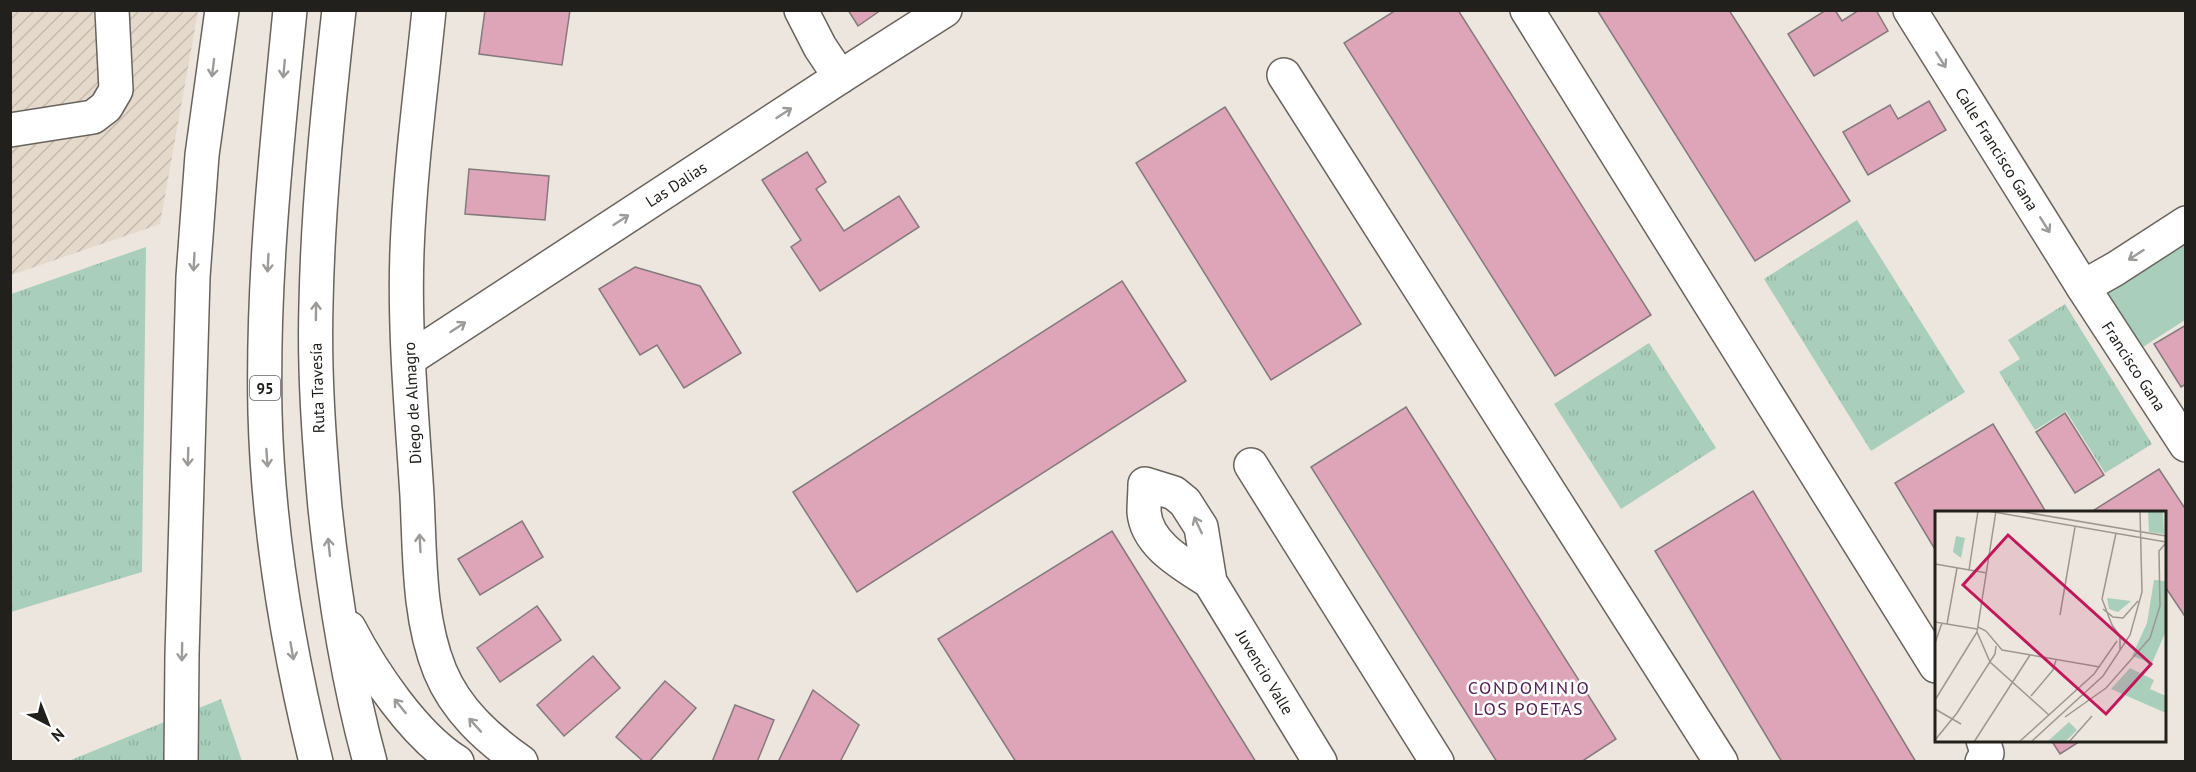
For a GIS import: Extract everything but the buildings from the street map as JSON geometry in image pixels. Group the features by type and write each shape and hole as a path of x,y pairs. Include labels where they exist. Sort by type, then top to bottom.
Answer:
{"main road":[{"path":"10,130 93,117 106,107 116,90 112,10"},
{"path":"181,762 182,655 195,253 202,155 222,10"},
{"name":"95","path":"290,10 265,312 265,414 270,495 279,575 297,679 316,762"},
{"name":"Ruta Travesía","path":"339,10 322,195 316,306 318,430 336,606 355,704 370,762"},
{"name":"Diego de Almagro","path":"429,10 412,174 407,250 409,359 423,593 432,650 440,672 465,713 480,730 520,762"},
{"path":"801,10 820,47 840,77"},
{"name":"Las Dalias","path":"409,359 945,10"},
{"path":"1527,10 1935,664"},
{"name":"Calle Francisco Gana","path":"1910,10 2083,287"},
{"path":"1284,75 1721,762"},
{"path":"2083,287 2186,224"},
{"name":"Francisco Gana","path":"2083,287 2186,445"},
{"path":"1251,465 1437,762"},
{"name":"Juvencio Valle","path":"1210,582 1320,762"},
{"path":"336,606 356,642 392,695 431,741 457,762"},
{"path":"1982,762 1987,753 1983,742"}],"shaded area":[{"path":"10,11 198,11 160,224 11,275"}],"green space":[{"path":"1857,220 1965,392 1871,451 1764,279"},
{"path":"2185,238 2185,320 2132,354 2095,295"},
{"path":"146,247 142,572 11,612 11,294"},
{"path":"2065,304 2152,444 2105,473 2066,411 2035,430 1999,372 2020,359 2008,340"},
{"path":"1649,343 1716,448 1621,509 1554,404"},
{"path":"221,699 242,761 66,762"}],"district":[{"name":"CONDOMINIO LOS POETAS","path":"1529,697"}]}
